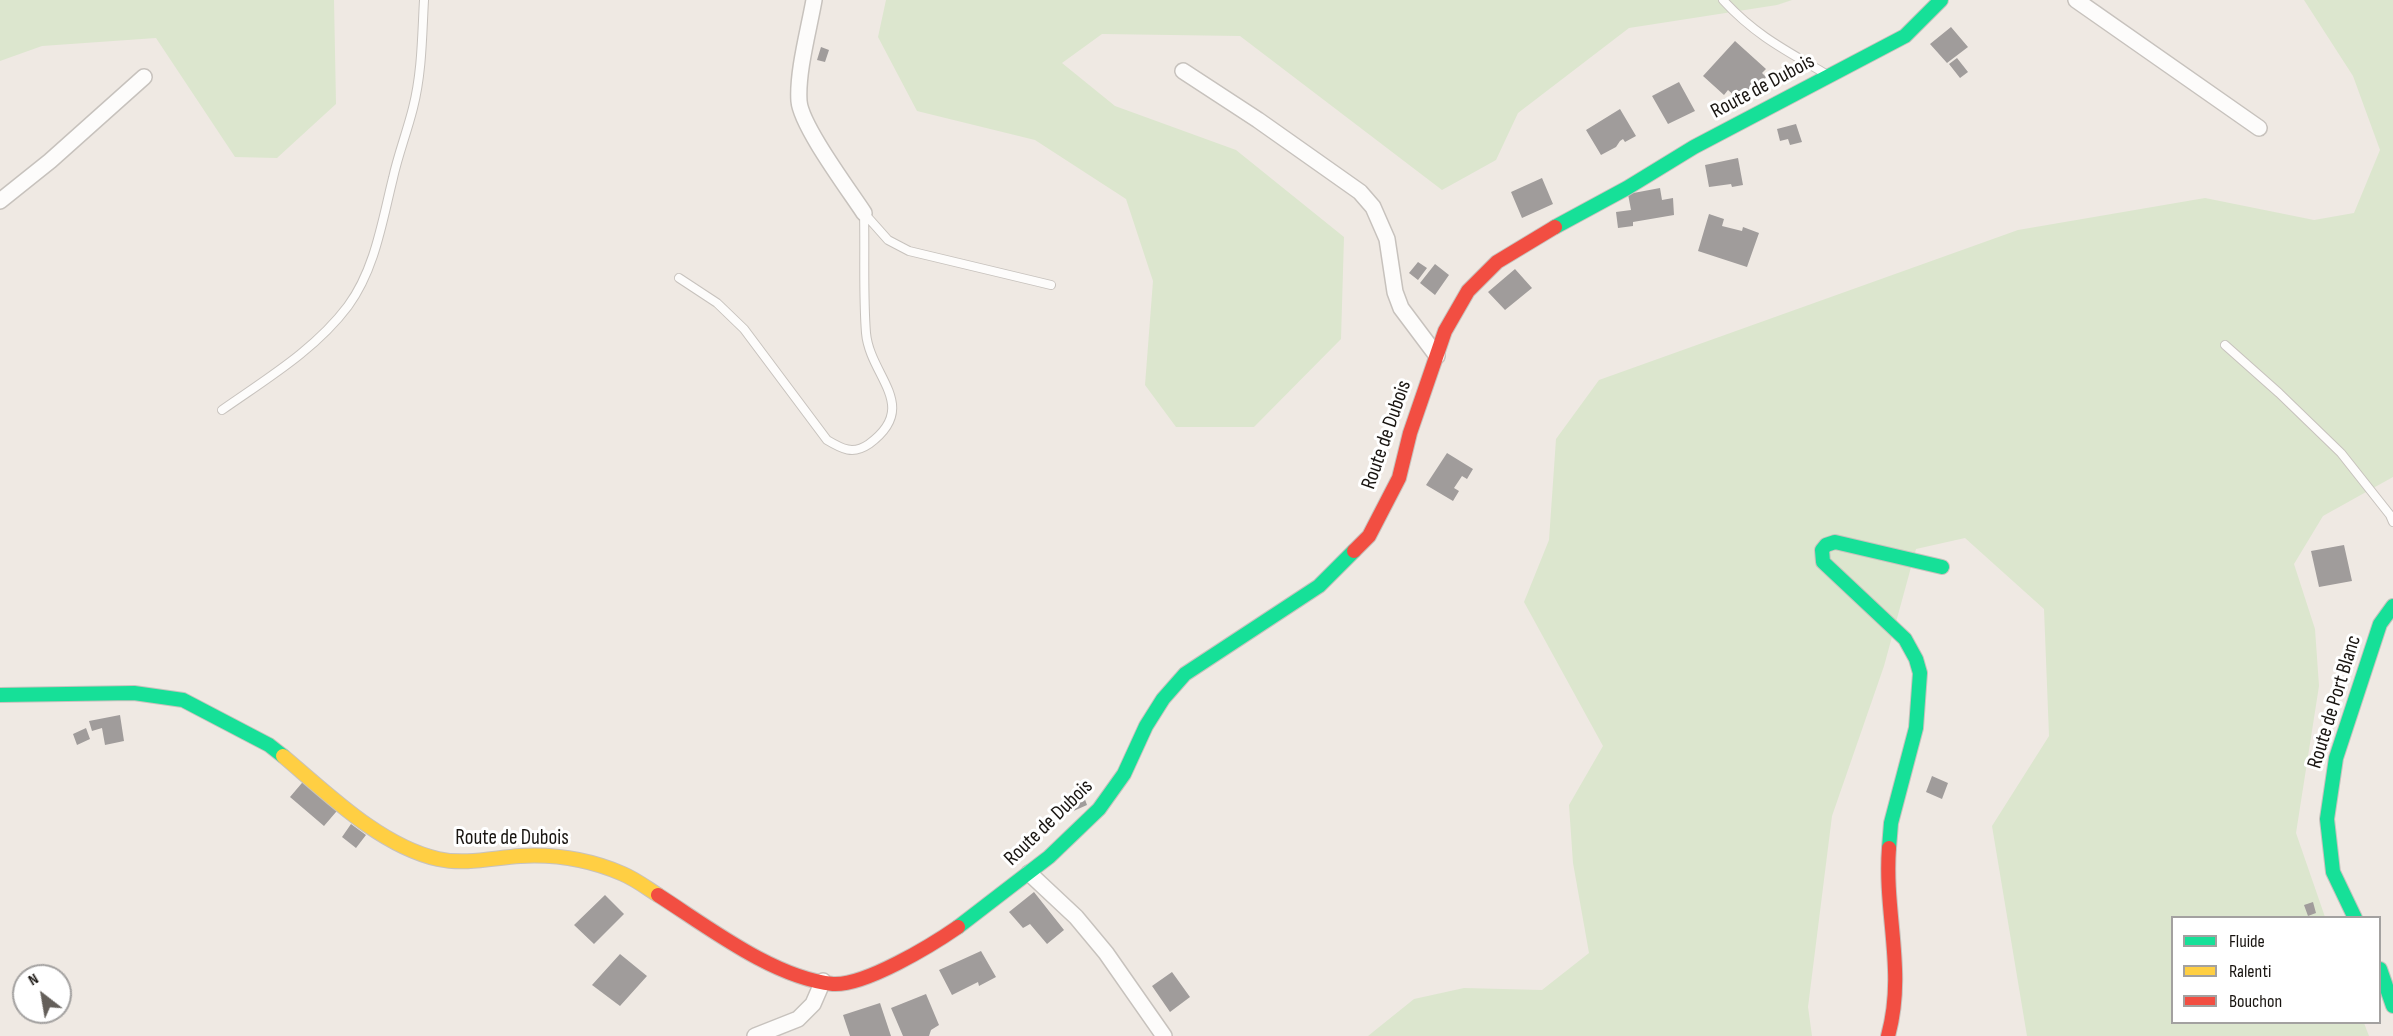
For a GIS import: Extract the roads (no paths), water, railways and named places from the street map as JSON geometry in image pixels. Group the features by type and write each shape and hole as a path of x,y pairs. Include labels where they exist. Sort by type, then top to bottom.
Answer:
{"street":[{"path":"814,0 799,103 805,121 864,213"},
{"name":"Route de Dubois","path":"0,696 134,693 183,700 269,745 356,816 377,831 414,851 438,859 480,861 521,856 576,859 624,874 755,956 786,972 835,984 865,977 922,952 984,909 1049,857 1099,809 1124,774 1146,726 1163,699 1185,674 1319,586 1369,536 1399,478 1410,433 1445,331 1468,291 1497,261 1627,188 1694,147 1905,36 1941,0"},
{"path":"2076,0 2259,128"},
{"path":"1183,71 1360,192 1373,207 1387,239 1395,291 1401,308 1437,356"},
{"path":"0,201 50,161 144,77"},
{"path":"1888,1036 1895,1011 1897,970 1887,878 1891,823 1916,728 1920,673 1916,659 1905,639 1823,562 1821,550 1826,545 1835,542 1942,567"},
{"name":"Route de Port Blanc","path":"2354,916 2333,872 2327,819 2336,758 2380,624 2393,606"},
{"path":"1029,873 1076,917 1106,953 1164,1036"},
{"path":"2381,974 2393,1006"},
{"path":"754,1036 798,1019 813,1004 823,981"}],"lane":[{"path":"222,410 306,350 348,306 365,277 376,247 403,138 413,108 420,66 424,0"},
{"path":"1723,0 1759,35 1829,76"},
{"path":"679,278 717,303 744,329 827,440 843,450 863,448 883,433 891,419 891,397 873,357 867,336 864,213"},
{"path":"864,213 888,240 909,251 1051,285"},
{"path":"2225,345 2341,453 2390,515 2393,522"}]}
